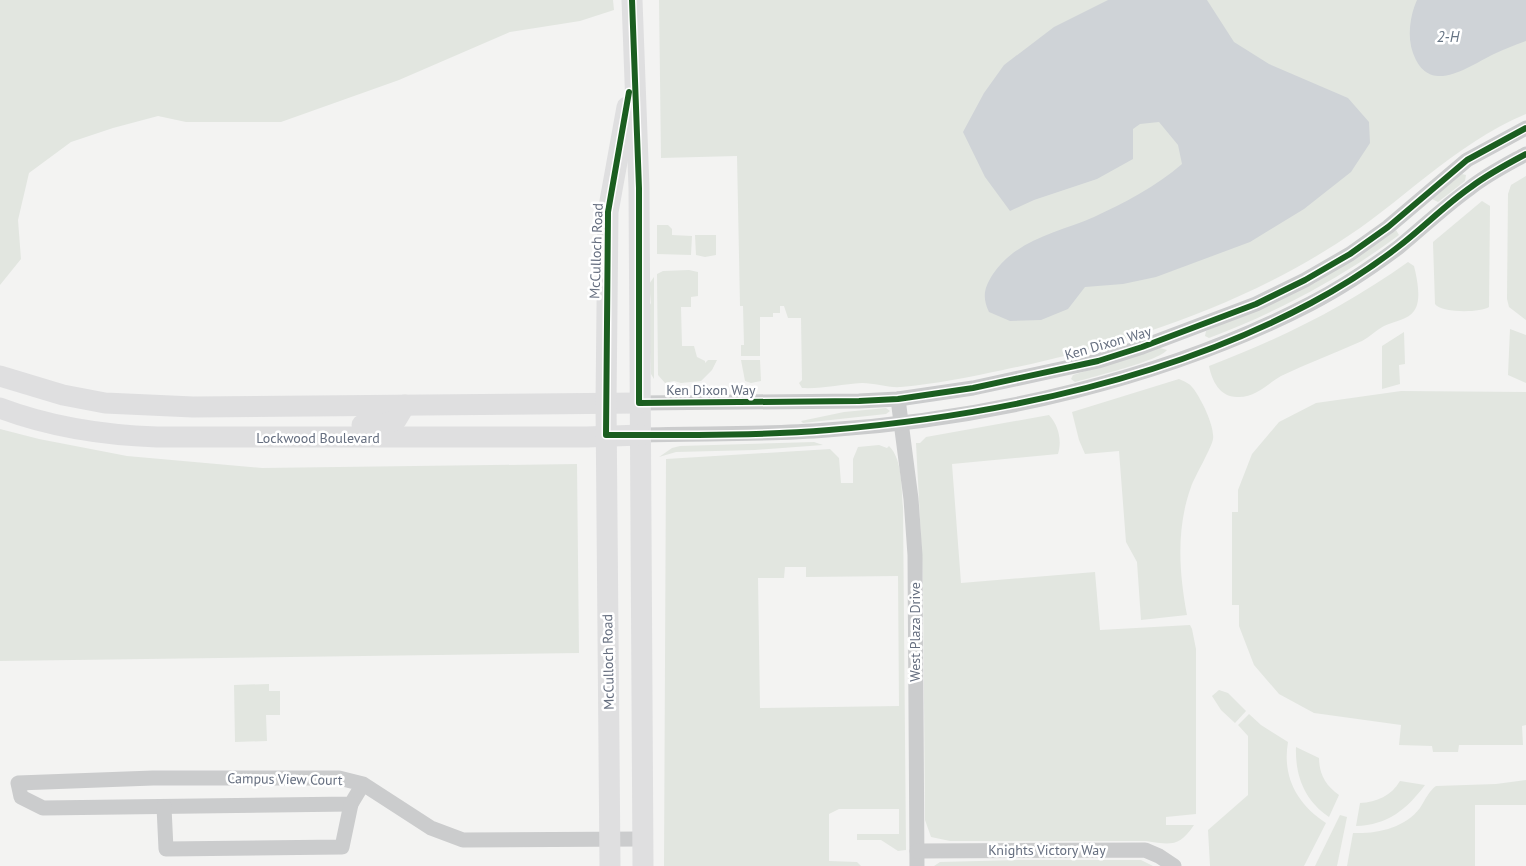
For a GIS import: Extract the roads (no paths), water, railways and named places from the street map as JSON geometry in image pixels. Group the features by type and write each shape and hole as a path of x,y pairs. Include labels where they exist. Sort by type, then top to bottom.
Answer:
{"main road":[{"name":"McCulloch Road","path":"632,0 633,70 639,188 643,866"},
{"name":"McCulloch Road","path":"610,866 606,435 608,212 633,70"},
{"path":"608,212 627,201 639,188"},
{"path":"0,376 63,395 133,406 193,408 639,402"},
{"path":"56,424 63,395"},
{"path":"251,438 258,425 272,416 353,415 368,405"},
{"path":"289,437 313,426 381,425 396,420 405,405"},
{"name":"Lockwood Boulevard","path":"0,408 56,424 133,436 251,438 587,437 640,435"}],"street":[{"name":"Ken Dixon Way","path":"639,402 859,401 898,399 974,388 1098,361 1142,347 1256,304 1305,280 1350,254 1388,226 1467,160 1526,128"},
{"path":"640,435 763,434 829,430 901,422 988,409 1122,378 1185,357 1310,304 1350,280 1398,247 1470,188 1526,154"},
{"name":"West Plaza Drive","path":"898,399 911,499 915,556 917,859"},
{"name":"Campus View Court","path":"164,807 43,808 21,797 18,783 153,778 339,778 363,784 431,828 463,840 642,839"},
{"path":"351,804 164,807 166,849 342,847 351,804 363,784"},
{"name":"Knights Victory Way","path":"917,859 1145,850 1159,856 1174,866"}],"water":[{"path":"1108,0 1207,0 1234,42 1269,64 1348,98 1369,122 1370,143 1351,172 1304,209 1250,242 1156,277 1123,284 1085,287 1068,309 1041,320 1010,321 989,312 985,302 986,288 990,279 1003,262 1039,238 1094,217 1128,200 1162,180 1182,164 1178,145 1159,122 1140,124 1133,129 1133,159 1097,179 1034,200 1010,211 985,177 963,132 984,93 1004,65 1054,27"},
{"name":"2-H","path":"1417,0 1526,0 1526,41 1502,50 1461,71 1439,76 1429,74 1420,66 1411,47 1411,19"}]}
